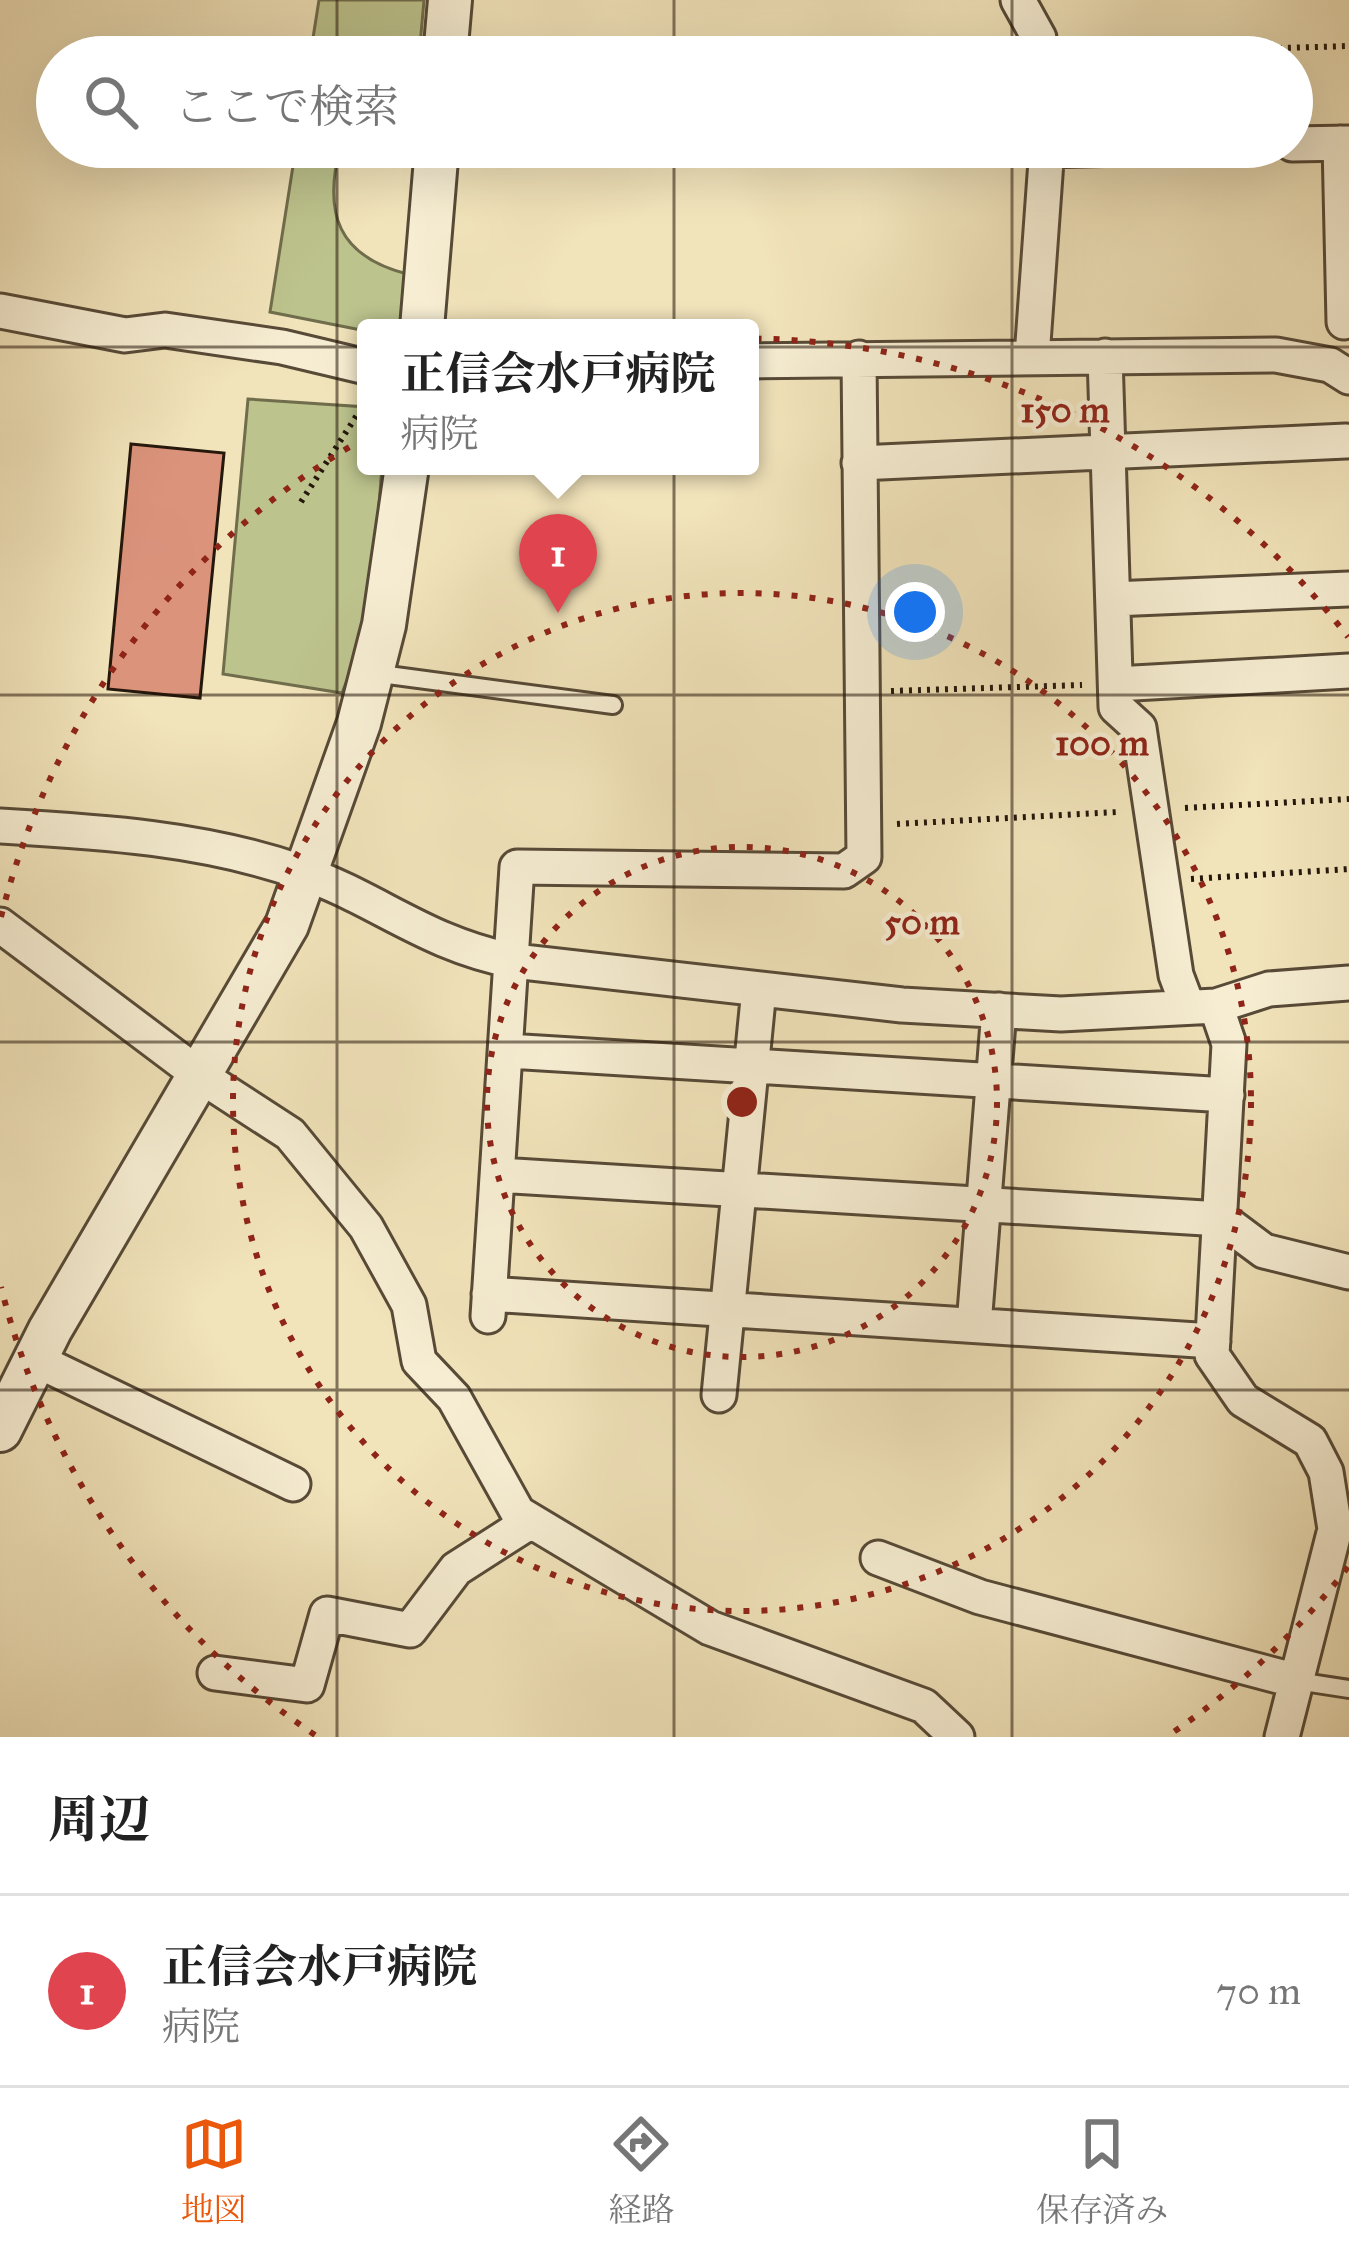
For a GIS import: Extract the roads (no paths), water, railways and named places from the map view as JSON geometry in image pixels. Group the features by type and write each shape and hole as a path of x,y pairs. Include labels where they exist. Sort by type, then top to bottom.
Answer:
{"street":[{"path":"447,36 450,0"},
{"path":"1018,0 1038,36"},
{"path":"1313,144 1344,143 1344,322"},
{"path":"423,319 435,168"},
{"path":"1032,357 1046,168"},
{"path":"0,311 125,335 165,330 282,347 357,365"},
{"path":"1105,356 1117,707 1139,728 1177,975 1229,1044 1212,1355 1243,1400 1310,1441 1327,1472 1335,1529 1282,1737"},
{"path":"759,361 1276,356 1330,365 1349,377"},
{"path":"859,358 864,857 844,872 518,867 488,1305 728,1309 1213,1341"},
{"path":"859,464 1346,441"},
{"path":"4,1414 287,925 359,723 405,475"},
{"path":"1113,599 1349,589"},
{"path":"1116,684 1349,671"},
{"path":"0,826 158,836 304,873 415,930 467,952 514,962 759,989 1061,1014 1202,1007 1268,989 1349,983"},
{"path":"0,925 202,1077 290,1134 366,1227 409,1305 419,1360 454,1398 518,1514 710,1628 924,1706 957,1737"},
{"path":"719,1396 759,989"},
{"path":"974,1325 999,1010"},
{"path":"507,1051 1227,1095"},
{"path":"498,1175 1221,1220 1264,1251 1349,1272"},
{"path":"36,1360 293,1484"},
{"path":"214,1673 307,1685 327,1614 410,1630 456,1569 531,1521"},
{"path":"878,1558 980,1597 1297,1682"}],"lane":[{"path":"372,673 613,705"},
{"path":"1297,1682 1349,1689"}],"place":[{"name":"正信会水戸病院","path":"558,613"}]}
